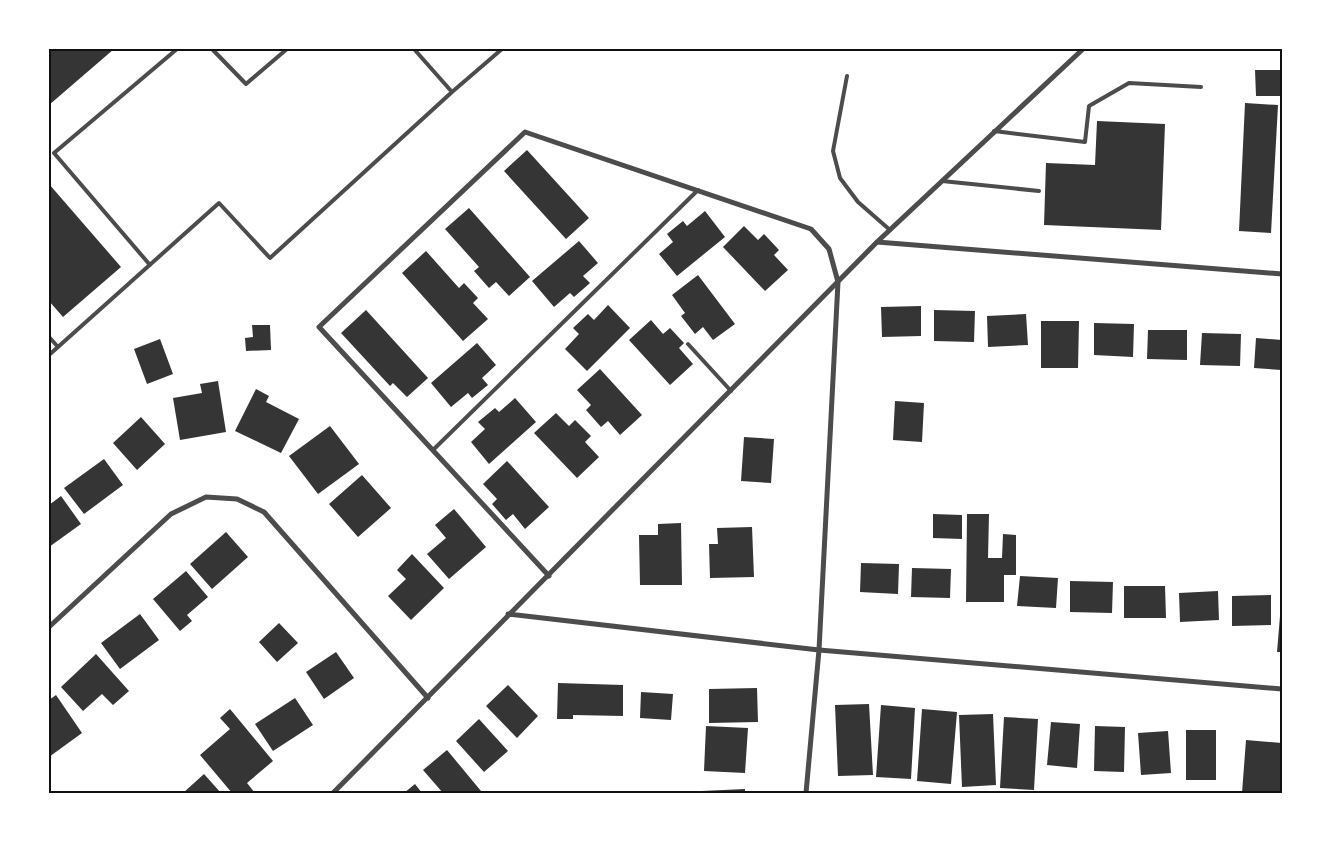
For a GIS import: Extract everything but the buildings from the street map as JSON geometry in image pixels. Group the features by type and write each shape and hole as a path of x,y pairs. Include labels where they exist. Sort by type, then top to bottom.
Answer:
{"street":[{"path":"334,793 508,614 549,576 877,242 1083,49"},
{"path":"549,576 319,327 525,132 811,229 829,249 838,282 819,650 806,793"},
{"path":"877,242 1282,274"},
{"path":"49,627 171,514 206,497 236,499 264,512 428,698"},
{"path":"508,614 819,650 1282,689"}],"lane":[{"path":"150,265 54,153 177,49"},
{"path":"212,49 246,84 288,49"},
{"path":"414,49 452,92"},
{"path":"49,355 219,203 270,258 452,92 502,49"},
{"path":"847,76 833,151 840,178 858,202 890,230"},
{"path":"994,131 1086,142 1089,106 1129,83 1201,87"},
{"path":"942,181 1039,191"},
{"path":"433,450 698,190"},
{"path":"49,337 58,347"},
{"path":"688,344 731,392"}]}
